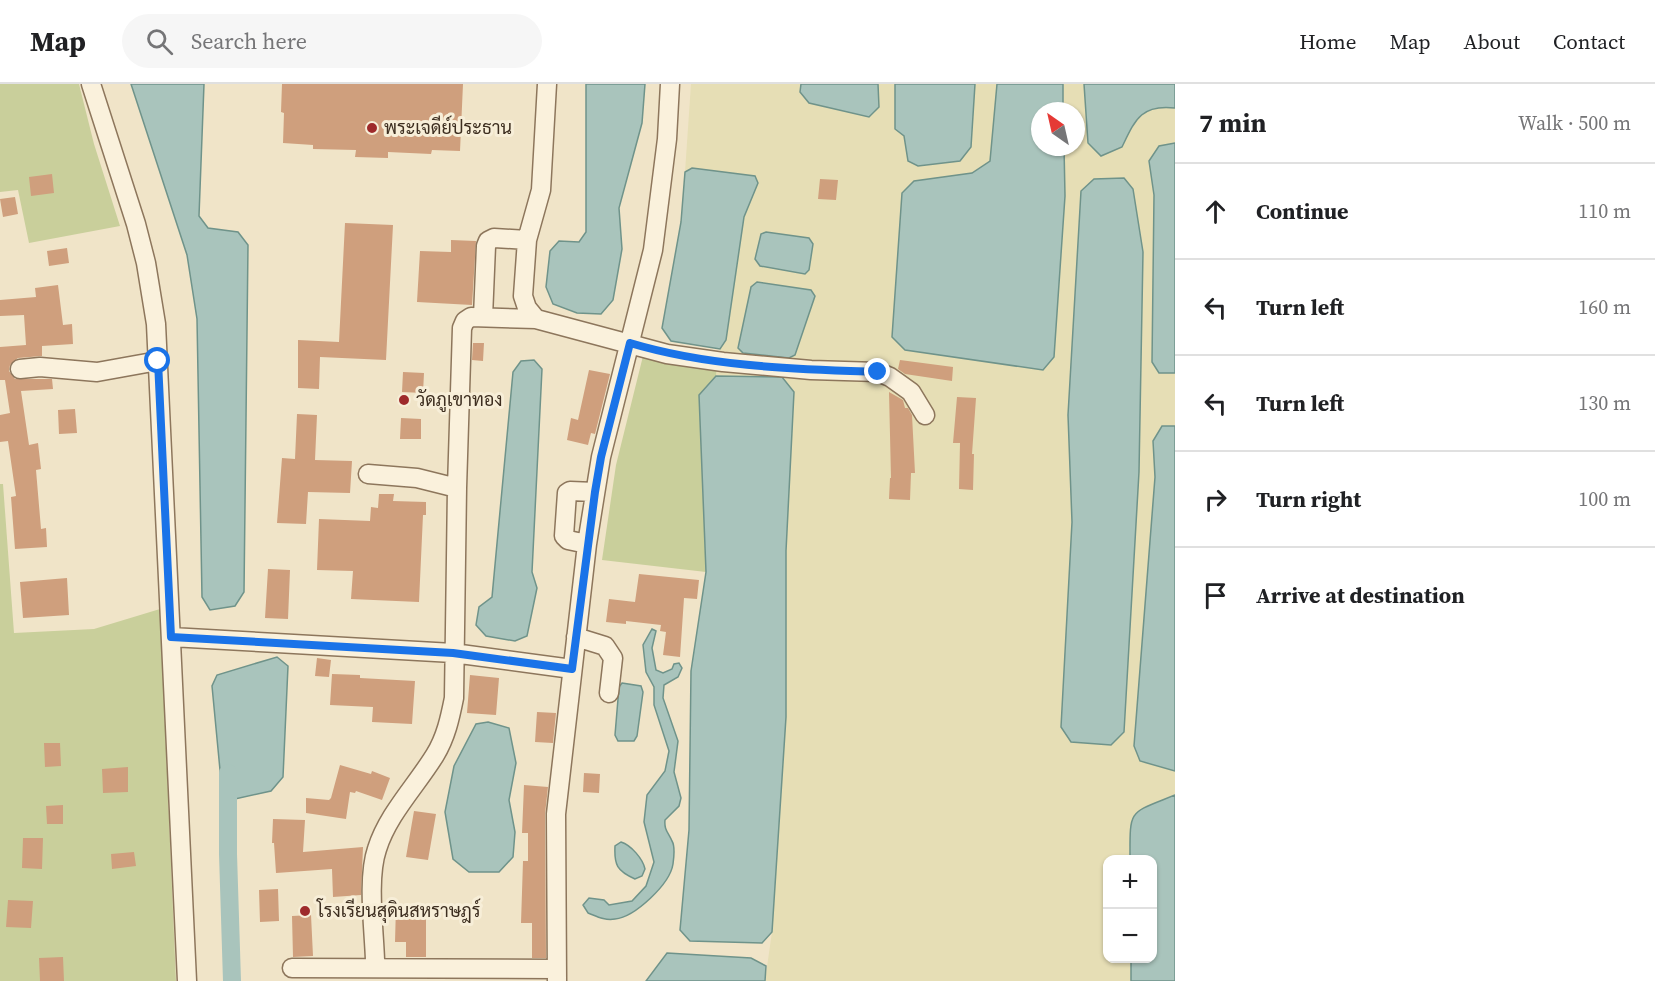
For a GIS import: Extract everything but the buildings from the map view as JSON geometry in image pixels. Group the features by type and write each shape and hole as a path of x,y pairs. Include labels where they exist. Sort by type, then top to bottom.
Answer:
{"street":[{"path":"91,84 136,224 146,263 156,324 187,981"},
{"path":"536,319 527,308 524,296 527,240 541,190 548,84"},
{"path":"292,968 343,974 377,967 556,975 556,814 587,543 601,457 653,250 667,139 670,84"},
{"path":"483,317 488,241 494,238 527,240"},
{"path":"377,967 373,884 376,851 386,827 436,753 449,723 453,698 462,328 465,321 471,317 536,319 667,354 811,370 878,372 890,376 911,392 925,415"},
{"path":"20,369 40,367 97,372 158,361"},
{"path":"368,474 417,478 457,488"},
{"path":"587,543 568,540 564,536 567,493 570,491 595,492"},
{"path":"171,637 453,653 572,669"},
{"path":"576,637 605,646 613,658 609,693"}],"shaded area":[{"path":"691,84 1084,84 1088,142 1122,147 1136,117 1159,106 1175,108 1175,981 765,981 772,932 786,717 786,551 794,392 782,377 716,376 720,349 726,340 744,217 758,183 685,172"}],"green space":[{"path":"0,84 79,84 94,144 120,226 29,243 18,190 0,192"},
{"path":"643,356 717,366 716,376 699,395 706,572 602,560 616,465"},
{"path":"0,484 3,484 14,633 94,629 160,609 176,981 0,981"}],"water":[{"path":"131,84 204,84 199,216 208,228 238,232 248,245 244,592 235,606 210,610 202,597 197,319 187,255"},
{"path":"586,84 645,84 642,123 619,208 622,249 613,300 601,314 577,313 553,304 546,287 550,251 559,241 579,242 586,232"},
{"path":"801,84 878,84 879,107 869,117 809,103 800,92"},
{"path":"895,84 975,84 971,147 960,161 918,166 908,161 904,136 895,129"},
{"path":"997,84 1063,84 1063,102 1031,102 1031,156 1064,156 1065,196 1054,357 1043,370 905,350 892,337 902,193 914,181 972,173 990,161"},
{"path":"1084,84 1175,84 1175,108 1163,107 1147,111 1131,129 1122,147 1101,156 1088,143"},
{"path":"1175,143 1175,373 1159,373 1152,362 1154,195 1149,161 1159,146"},
{"path":"692,168 755,176 758,183 744,217 726,340 720,349 671,341 662,328 681,222 685,172"},
{"path":"1124,178 1133,189 1143,252 1139,472 1124,732 1111,745 1071,742 1061,727 1072,522 1068,415 1081,191 1094,179"},
{"path":"766,232 809,238 813,244 809,270 805,274 760,266 755,259 761,234"},
{"path":"757,282 811,290 815,296 795,355 789,358 743,353 738,348 751,287"},
{"path":"534,360 542,369 532,572 537,588 527,636 515,641 486,636 476,625 479,607 492,597 513,372 521,361"},
{"path":"716,376 782,377 794,392 786,551 786,717 772,932 762,943 690,941 680,930 689,830 691,671 706,572 699,395"},
{"path":"1162,426 1175,426 1175,771 1140,761 1134,746 1155,477 1153,441"},
{"path":"652,629 656,631 652,648 656,670 663,673 672,669 674,664 679,663 682,668 678,677 664,685 663,698 678,741 674,772 681,798 679,806 665,820 666,829 674,846 673,864 659,890 641,906 623,917 604,919 588,913 583,905 589,898 604,900 609,905 632,901 646,886 654,862 644,822 647,795 665,771 669,751 654,705 654,687 646,672 643,645"},
{"path":"277,657 288,666 283,777 271,791 235,799 222,791 212,686 217,675"},
{"path":"622,683 641,686 643,692 637,736 634,741 618,741 615,735 619,687"},
{"path":"488,722 509,728 516,763 509,800 515,832 513,857 499,872 469,872 453,859 445,812 454,766 476,724"},
{"path":"1175,795 1175,981 1131,981 1131,963 1157,963 1157,855 1130,855 1132,821 1140,810"},
{"path":"621,842 632,849 642,861 645,869 642,876 635,879 618,867 615,846"},
{"path":"667,953 751,958 766,966 765,981 646,981"}],"waterway":[{"path":"228,773 232,981"}],"place":[{"name":"พระเจดีย์ประธาน","path":"372,128"},
{"name":"วัดภูเขาทอง","path":"404,400"},
{"name":"โรงเรียนสุดินสหราษฎร์","path":"305,911"}],"route":[{"path":"158,361 171,637 453,653 572,669 587,543 601,457 630,343 667,354 723,362 811,370 878,372"}]}
